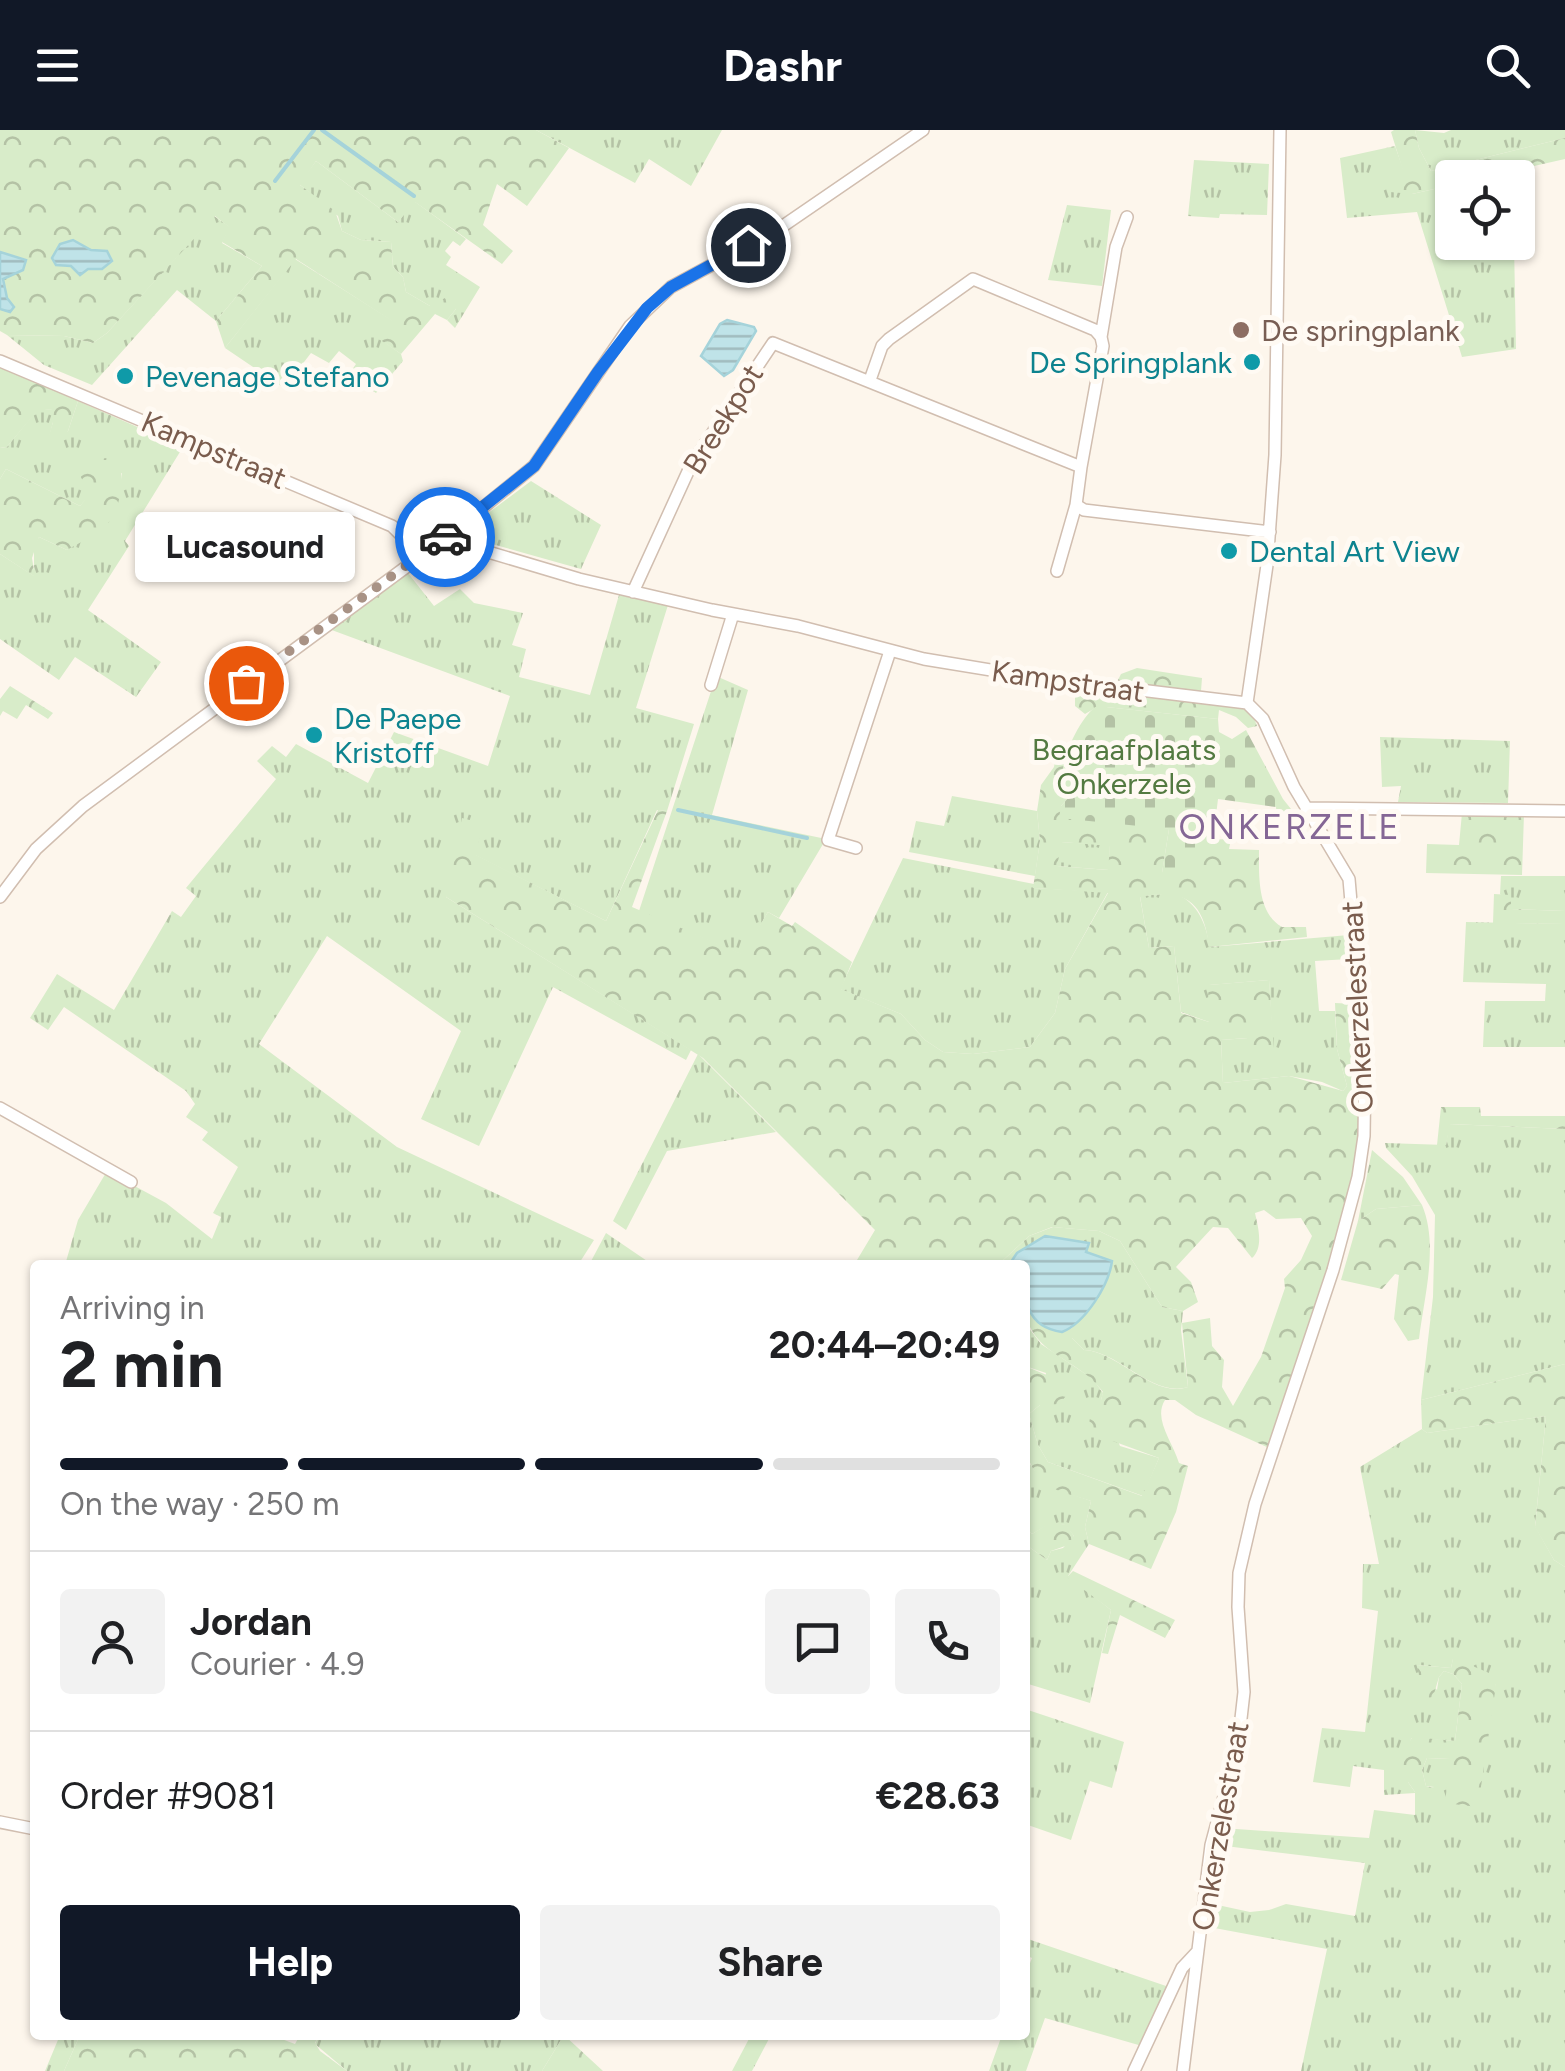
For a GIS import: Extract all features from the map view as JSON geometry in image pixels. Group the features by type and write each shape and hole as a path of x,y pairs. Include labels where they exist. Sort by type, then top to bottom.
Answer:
{"street":[{"path":"894,130 910,138"},
{"path":"0,897 36,850 83,806 448,536 534,466 630,326 671,287 780,228 923,130"},
{"path":"1246,703 1270,532 1276,455 1280,130"},
{"path":"1057,571 1076,505 1116,247 1127,217"},
{"path":"870,380 882,346 889,339 973,279 1095,330 1102,337"},
{"name":"Breekpot","path":"633,592 691,465 773,343 1081,467"},
{"name":"Kampstraat","path":"0,360 392,526 420,554"},
{"path":"1076,505 1084,510 1270,532"},
{"name":"Kampstraat","path":"448,536 458,543 535,567 890,650 1033,677 1246,703"},
{"path":"710,684 733,614"},
{"path":"856,848 828,840 890,650"},
{"name":"Onkerzelestraat","path":"1183,2071 1211,1845 1238,1745 1244,1692 1238,1607 1243,1556 1256,1504 1332,1270 1358,1177 1364,1136 1364,1052 1349,878 1306,808 1263,719 1246,703"},
{"path":"1306,808 1565,811"},
{"path":"0,1108 131,1182"},
{"path":"0,1822 30,1828"},
{"path":"1134,2071 1182,1968 1198,1950"}],"green space":[{"path":"0,130 536,130 569,148 527,206 497,184 483,225 513,251 502,264 415,202 398,222 316,161 300,185 335,211 342,231 361,240 391,242 393,267 403,277 406,292 430,306 445,298 456,309 447,320 435,314 401,354 379,339 392,321 296,259 225,348 216,321 262,266 222,242 229,227 215,216 107,333 93,343 64,336 7,335 0,331"},
{"path":"536,130 722,130 691,186 649,159 635,183"},
{"path":"1415,130 1565,130 1565,138 1476,160 1435,160 1435,170 1431,171"},
{"path":"1415,130 1419,148 1431,171 1435,170 1435,189 1412,194 1390,192 1385,187 1394,175 1404,174 1391,132"},
{"path":"1565,138 1565,159 1535,166 1535,160 1476,160"},
{"path":"1395,146 1412,194 1435,189 1435,260 1514,260 1516,349 1462,357 1417,212 1347,218 1340,158"},
{"path":"1194,160 1269,164 1267,215 1188,216"},
{"path":"316,161 398,222 414,201 466,239 460,246 453,241 445,251 451,257 446,265 480,287 455,328 447,320 456,309 430,306 406,292 403,277 393,267 391,242 361,240 342,231 338,216 299,184"},
{"path":"1067,205 1111,210 1102,286 1048,280"},
{"path":"214,216 230,227 222,243 262,266 216,321 177,290 92,385 44,365 7,335 64,336 93,343 107,333"},
{"path":"295,259 393,321 380,339 401,354 403,361 376,393 349,374 356,364 339,351 329,363 311,353 284,388 225,348"},
{"path":"0,365 78,401 68,431 54,445 47,442 52,409 37,411 6,448 0,447"},
{"path":"78,401 183,447 125,541 129,546 88,610 161,662 136,697 75,657 59,680 0,639 0,554 34,576 34,546 39,537 67,550 100,527 116,503 122,473 89,490 80,506 6,469 0,479 0,447 6,448 37,410 53,409 48,442 68,431"},
{"path":"107,458 119,464 121,485 116,508 106,526 67,550 39,537 32,558 35,577 0,554 0,479 6,469 80,506 87,490 79,474 90,460"},
{"path":"531,481 601,525 581,569 478,540 472,533 476,522"},
{"path":"408,573 434,606 460,589 474,603 523,613 512,645 526,649 519,677 590,695 619,595 668,605 636,708 694,724 667,811 657,810 606,921 475,855 446,897 691,1050 686,1060 553,987 479,1146 421,1119 461,1031 327,936 259,1044 397,1147 594,1240 581,1260 66,1260 78,1220 107,1171 166,1203 212,1239 221,1217 213,1213 238,1167 202,1140 208,1132 186,1117 195,1104 186,1091 64,1007 48,1030 30,1018 57,974 114,1010 172,911 181,917 196,896 186,888 276,779 257,761 272,746 286,757 296,744 368,783 394,732 488,766 510,696 329,629"},
{"path":"1137,668 1202,678 1201,691 1246,697 1257,726 1248,728 1236,717 1219,710 1218,719 1106,707 1085,714 1075,706 1075,696 1081,687 1113,690 1121,674"},
{"path":"716,676 748,690 712,815 826,839 779,918 768,912 743,955 639,911"},
{"path":"10,686 53,713 48,719 26,705 17,719 3,711 0,716 0,699"},
{"name":"Begraafplaats Onkerzele","path":"1097,706 1218,719 1219,732 1232,739 1246,730 1298,823 1277,818 1276,807 1218,799 1213,840 1198,840 1193,875 1162,873 1169,829 1059,818 1061,806 1070,796 1062,773 1067,752 1084,719"},
{"path":"1380,737 1510,741 1508,803 1398,802 1401,786 1382,787"},
{"path":"1058,745 1070,746 1062,779 1070,796 1061,806 1169,829 1162,873 1198,840 1231,839 1229,849 1259,850 1261,893 1268,913 1282,927 1306,927 1307,937 1209,947 1202,918 1189,901 1169,895 1140,897 1149,948 1174,946 1181,1013 1209,1022 1208,985 1269,980 1274,1049 1247,1049 1247,1038 1221,1040 1223,1083 1289,1076 1343,1091 1347,1086 1337,1049 1335,1003 1355,1004 1364,1089 1349,1201 1269,1448 1196,1415 1175,1400 1165,1400 1161,1415 1165,1430 1179,1463 1188,1466 1176,1512 1151,1569 1089,1544 1085,1527 1091,1501 1051,1487 1030,1463 1030,1417 1048,1462 1142,1496 1159,1458 1088,1432 1091,1410 1103,1392 1043,1344 1030,1326 1030,1311 1036,1321 1062,1332 1072,1328 1072,1338 1084,1350 1097,1352 1149,1381 1175,1389 1188,1387 1182,1323 1210,1318 1212,1346 1224,1360 1222,1387 1233,1406 1261,1357 1285,1288 1284,1279 1301,1260 1312,1236 1301,1218 1276,1219 1264,1210 1255,1213 1259,1243 1252,1258 1228,1228 1213,1227 1176,1267 1191,1282 1198,1302 1183,1311 1162,1307 1120,1241 1099,1231 1052,1227 1029,1236 1003,1260 857,1260 875,1230 703,1058 446,897 462,818 482,823 476,855 606,921 658,810 667,811 632,907 742,954 768,912 792,926 795,922 852,962 841,989 901,1014 925,1040 943,1052 973,1054 1030,1047 1055,1013 1065,969 1108,893 1033,888 1040,841 1037,811 1041,785 1054,767","holes":["1062,842 1110,846 1108,870 1057,866"]},
{"path":"952,796 1037,811 1040,841 1035,876 909,852 916,821 944,826"},
{"path":"1462,813 1524,814 1522,875 1426,873 1427,844 1459,845"},
{"path":"1061,842 1110,845 1109,870 1056,866"},
{"path":"903,858 1034,884 1034,888 1108,892 1065,969 1055,1013 1030,1047 973,1054 943,1052 925,1040 901,1014 840,989"},
{"path":"1501,876 1565,876 1565,911 1511,909 1500,894"},
{"path":"1174,893 1200,915 1210,947 1349,935 1349,959 1315,961 1319,1011 1335,1011 1337,1049 1347,1086 1343,1091 1322,1082 1289,1076 1223,1083 1221,1040 1248,1038 1248,1049 1273,1049 1269,980 1209,985 1209,1022 1181,1012 1174,946 1149,948 1140,896"},
{"path":"1494,894 1511,895 1511,909 1565,911 1565,924 1493,923"},
{"path":"1466,922 1565,924 1565,1047 1483,1047 1485,1001 1545,1001 1546,984 1463,982"},
{"path":"698,1054 776,1132 667,1151 626,1230 613,1221"},
{"path":"1441,1107 1480,1107 1481,1116 1565,1116 1565,1129 1450,1124 1446,1145 1437,1145"},
{"path":"1449,1124 1565,1129 1565,1364 1421,1400 1433,1297 1435,1215 1412,1176 1385,1143 1446,1145"},
{"path":"1372,1150 1403,1177 1422,1205 1376,1209 1358,1221"},
{"path":"1422,1205 1429,1237 1429,1271 1419,1339 1408,1341 1394,1319 1399,1275 1395,1274 1382,1289 1341,1280 1358,1221 1376,1209"},
{"path":"1053,1227 1099,1231 1120,1241 1162,1307 1183,1311 1181,1330 1188,1387 1161,1386 1110,1358 1084,1350 1072,1338 1072,1328 1106,1283 1086,1251 1089,1244 1017,1253 1012,1260 1003,1260 1029,1236"},
{"path":"606,1233 646,1260 592,1260"},
{"path":"1030,1330 1041,1344 1093,1379 1103,1393 1101,1400 1120,1446 1159,1458 1143,1496 1048,1462 1030,1417 1040,1405 1046,1373 1030,1368"},
{"path":"1565,1364 1565,1567 1554,1560 1535,1527 1546,1416 1427,1433 1422,1429 1421,1400"},
{"path":"1030,1368 1066,1383 1066,1396 1059,1404 1040,1405 1030,1413"},
{"path":"1546,1416 1535,1526 1554,1560 1565,1567 1565,2071 1301,2071 1327,1949 1209,1927 1213,1904 1250,1912 1286,1904 1355,1916 1365,1863 1217,1845 1222,1828 1369,1838 1374,1810 1415,1815 1415,1793 1384,1795 1384,1770 1353,1766 1350,1787 1313,1782 1322,1728 1365,1732 1378,1611 1362,1608 1363,1564 1379,1564 1360,1467 1422,1429 1427,1433","holes":["1453,1659 1496,1685 1450,1759 1427,1758 1422,1770 1426,1786 1434,1787 1415,1792 1408,1782 1411,1738 1455,1741 1462,1684 1444,1671 1437,1690 1417,1665 1451,1668"]},
{"path":"1030,1464 1045,1481 1091,1501 1085,1527 1089,1544 1068,1576 1111,1610 1090,1703 1030,1685 1030,1548 1047,1560 1051,1551 1063,1548 1074,1536 1065,1525 1051,1523 1032,1534"},
{"path":"1051,1522 1066,1525 1074,1536 1071,1544 1051,1551 1047,1560 1030,1548 1030,1532"},
{"path":"1073,1571 1175,1620 1165,1638 1120,1615 1108,1654 1102,1653 1111,1610 1067,1577"},
{"path":"1453,1658 1487,1672 1496,1685 1478,1807 1445,1803 1450,1759 1427,1758 1422,1770 1426,1786 1439,1789 1436,1796 1415,1792 1408,1782 1408,1769 1400,1762 1412,1737 1455,1741 1462,1684 1444,1671 1433,1697 1429,1698 1421,1687 1417,1665 1451,1668"},
{"path":"1030,1711 1124,1742 1112,1788 1090,1781 1071,1840 1030,1826"},
{"path":"1030,1940 1169,1987 1142,2046 1045,2018 1026,2071 989,2071 1000,2040 1030,2040"},
{"path":"58,2040 78,2040 64,2071 45,2071"},
{"path":"78,2040 284,2040 295,2044 297,2040 316,2040 320,2051 347,2071 64,2071"},
{"path":"317,2040 561,2040 542,2071 347,2071 315,2044"},
{"path":"561,2040 569,2040 603,2071 542,2071"},
{"path":"748,2040 768,2040 752,2071 732,2071"}],"water":[{"path":"73,240 91,250 107,251 112,261 102,269 88,269 80,275 71,266 56,265 52,258 60,244"},
{"path":"0,252 26,260 23,270 3,279 7,298 14,307 10,312 0,309"},
{"path":"727,320 754,327 756,331 733,370 724,376 701,356 720,324"},
{"path":"1045,1236 1089,1243 1086,1252 1112,1261 1095,1302 1062,1332 1049,1329 1033,1317 1030,1260 1012,1260"}],"waterway":[{"path":"275,181 314,130"},
{"path":"322,130 414,196"},
{"path":"678,810 807,838"}],"way so far":[{"path":"246,683 445,537"}],"place":[{"name":"De springplank","path":"1241,330"},
{"name":"De Springplank","path":"1252,362"},
{"name":"Pevenage Stefano","path":"125,376"},
{"name":"Dental Art View","path":"1229,551"},
{"name":"Lucasound","path":"246,683"},
{"name":"De Paepe Kristoff","path":"314,735"}],"district":[{"name":"ONKERZELE","path":"1290,827"}],"route":[{"path":"445,537 534,466 630,326 647,308 671,287 748,245"}]}
